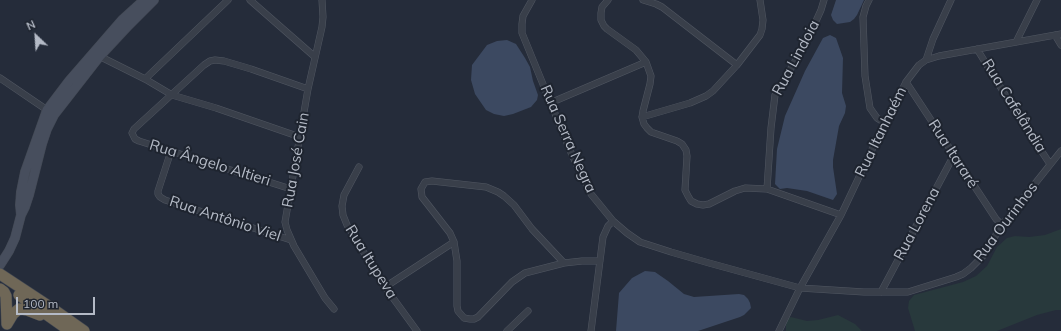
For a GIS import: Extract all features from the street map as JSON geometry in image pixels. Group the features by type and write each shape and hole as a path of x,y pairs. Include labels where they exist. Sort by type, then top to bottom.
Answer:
{"highway":[{"path":"1,281 6,296 7,328"},
{"path":"1,281 68,329"},
{"path":"1,281 50,307 84,331"},
{"path":"7,328 14,312 22,309 31,311 68,329"}],"main road":[{"path":"0,265 12,245 25,207 51,113 97,55 122,20 144,0"},
{"path":"97,55 154,0"}],"street":[{"path":"145,79 228,0"},
{"path":"250,0 315,57"},
{"name":"Rua José Cain","path":"322,0 323,17 308,89 285,222 291,240 325,298 334,308"},
{"name":"Rua Serra Negra","path":"532,0 523,16 522,33 550,103 586,185 591,194 613,220 627,233 640,242 800,288"},
{"path":"608,0 602,7 601,13 601,20 604,26 607,30 636,50 646,62 651,76 642,117 644,124 651,132 677,140 686,150 686,190 691,201 702,205 708,204 735,191 745,188 767,189 840,215"},
{"path":"643,0 656,4 662,8 737,65"},
{"path":"642,117 690,102 713,92 737,65 760,35 763,20 760,0"},
{"name":"Rua Lindoia","path":"767,189 775,95 806,44 824,0"},
{"path":"869,0 863,18 865,76 870,108 876,118 885,123"},
{"path":"926,60 933,39 951,0"},
{"path":"1016,42 1037,0"},
{"path":"1058,34 1061,45"},
{"name":"Rua Itanhaém","path":"780,331 800,288 840,215 906,82 919,65 926,60 939,56 1058,34"},
{"name":"Rua Cafelândia","path":"977,48 1017,114 1050,164"},
{"path":"97,55 145,79 172,95 216,108 300,137"},
{"path":"172,95 204,65 215,60 237,65 308,89"},
{"path":"550,103 646,62"},
{"path":"0,78 51,113"},
{"name":"Rua Itararé","path":"906,82 996,219 1002,225"},
{"name":"Rua Ângelo Altieri","path":"172,95 134,129 132,133 135,139 291,189"},
{"name":"Rua Antônio Viel","path":"171,151 158,191 160,197 165,200 291,240"},
{"name":"Rua Ourinhos","path":"800,288 908,292 963,274 983,256 1002,225 1061,151"},
{"name":"Rua Lorena","path":"881,292 954,155"},
{"name":"Rua Itupeva","path":"359,167 344,195 342,206 343,215 347,225 385,287 417,331"},
{"path":"564,263 532,229 514,205 504,196 486,187 441,182 425,182 421,189 422,197 450,233 454,242 457,261 457,306 460,314 464,318 474,319 478,317 512,282 525,273 564,263 600,261"},
{"path":"591,331 603,237 608,226 613,220"},
{"path":"385,287 454,242"},
{"path":"507,331 528,311"}],"shaded area":[{"path":"1061,229 1061,310 1037,315 997,331 915,331 908,308 909,301 914,295 963,282 976,276 987,266 997,247 1007,238 1015,236 1029,237 1045,235"},
{"path":"838,315 855,324 862,331 786,331 787,319 791,317 807,321"}],"water":[{"path":"836,0 864,0 854,19 850,22 837,24 831,15"},
{"path":"830,35 836,38 843,58 842,93 846,106 845,113 839,126 833,160 837,194 833,200 807,191 787,188 780,189 775,184 777,149 785,116 805,71 823,38"},
{"path":"507,40 516,44 525,58 530,67 538,95 537,100 531,107 504,116 494,114 486,110 475,94 471,80 472,65 487,45 497,41"},
{"path":"645,271 655,272 684,294 694,297 744,295 748,299 751,308 740,317 698,331 616,331 619,293 632,278"}]}
